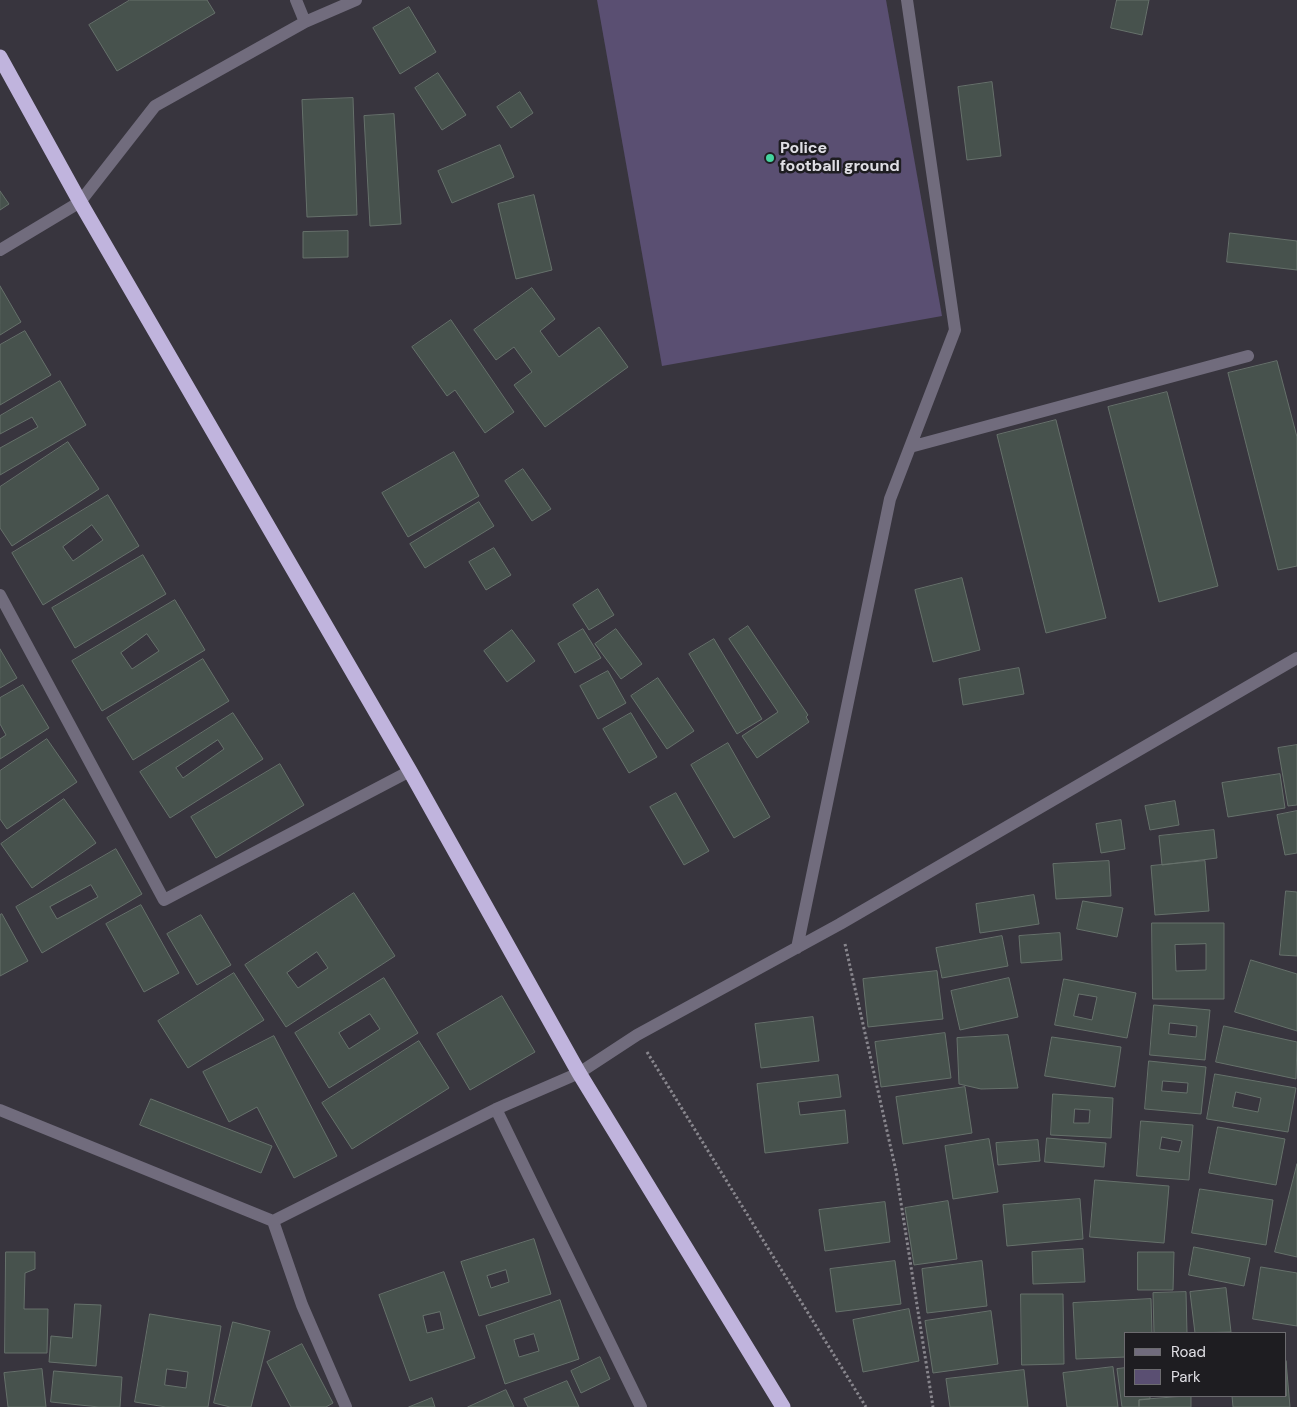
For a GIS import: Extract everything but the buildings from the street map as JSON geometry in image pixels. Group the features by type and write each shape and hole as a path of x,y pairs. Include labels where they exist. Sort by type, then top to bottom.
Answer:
{"highway":[{"path":"0,57 80,202 410,772 579,1073 783,1407"}],"street":[{"path":"296,0 305,22"},
{"path":"0,250 80,202 155,106 305,22 356,0"},
{"path":"797,948 890,499 955,330 907,0"},
{"path":"910,447 1248,356"},
{"path":"0,596 164,900 410,772"},
{"path":"0,1110 273,1221 496,1109 579,1073 637,1035 840,924 1297,658"},
{"path":"496,1109 641,1407"},
{"path":"273,1221 302,1305 346,1407"}],"path":[{"path":"840,924 896,1170 933,1407"},
{"path":"637,1035 866,1407"}],"green space":[{"name":"Police football ground","path":"597,0 886,0 942,316 662,366"}],"place":[{"name":"Police football ground","path":"770,158"}]}
